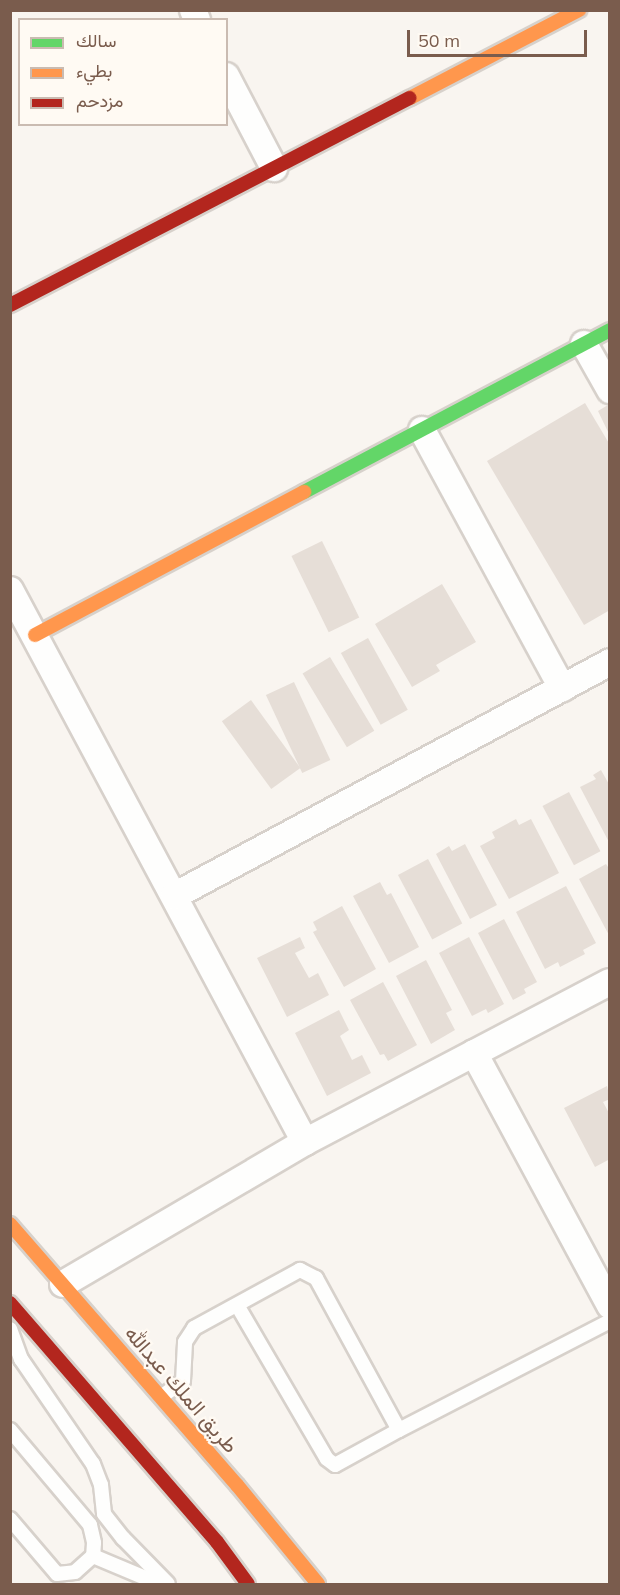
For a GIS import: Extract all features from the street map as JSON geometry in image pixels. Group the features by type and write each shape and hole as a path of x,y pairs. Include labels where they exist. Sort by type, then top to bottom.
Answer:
{"street":[{"path":"10,305 579,10"},
{"path":"228,80 274,168"},
{"path":"35,635 609,330"},
{"path":"584,344 609,390"},
{"path":"422,430 562,688"},
{"path":"10,590 305,1142"},
{"path":"174,896 609,662"},
{"path":"63,1284 305,1142 609,982"},
{"path":"474,1053 609,1306"},
{"name":"طريق الملك عبدالله","path":"10,1224 237,1485 318,1584"},
{"path":"10,1304 217,1542 248,1584"}],"lane":[{"path":"161,1397 183,1381 185,1342 194,1328 300,1270 316,1278 399,1430"},
{"path":"237,1305 327,1459 335,1465 609,1321"},
{"path":"10,1329 21,1359 93,1464 101,1485 104,1514 123,1538 168,1584"},
{"path":"10,1430 90,1525 94,1543 93,1556 75,1572 57,1574 10,1519"},
{"path":"93,1556 160,1584"}],"building":[{"path":"585,403 610,445 610,610 584,625 487,461"},
{"path":"608,405 610,409 610,436 598,411"},
{"path":"322,541 359,617 329,632 291,556"},
{"path":"442,584 476,642 436,665 440,671 412,687 375,624"},
{"path":"368,638 408,710 381,725 341,653"},
{"path":"330,657 374,731 347,747 303,673"},
{"path":"294,682 330,760 302,773 266,695"},
{"path":"251,700 300,768 271,789 222,721"},
{"path":"601,770 610,786 610,844 580,787 596,779 593,775"},
{"path":"569,792 600,851 574,865 543,806"},
{"path":"516,819 519,825 531,819 559,873 509,899 480,846 495,838 492,832"},
{"path":"465,844 497,905 470,919 436,854 449,846 452,851"},
{"path":"428,859 462,923 432,939 398,875"},
{"path":"606,864 610,870 610,937 579,879"},
{"path":"380,882 387,895 391,893 419,947 389,963 353,896"},
{"path":"566,886 596,943 583,950 585,954 560,967 558,962 545,969 516,912"},
{"path":"342,906 376,969 344,987 313,932 317,930 313,922"},
{"path":"504,919 537,982 524,989 526,993 513,1000 478,933"},
{"path":"300,937 305,948 295,953 309,978 318,973 329,995 287,1017 257,958"},
{"path":"469,937 504,1004 488,1013 486,1009 472,1016 439,953"},
{"path":"426,960 452,1010 446,1013 455,1030 431,1044 396,976"},
{"path":"383,982 417,1045 388,1061 384,1054 380,1055 350,1000"},
{"path":"339,1010 349,1030 340,1036 352,1060 362,1055 371,1073 327,1096 295,1033"},
{"path":"607,1086 610,1099 603,1102 610,1115 610,1159 595,1167 564,1108"}],"traffic: fast":[{"path":"304,492 610,330"}],"traffic: slow":[{"path":"410,98 579,10"},
{"path":"35,635 304,492"},
{"path":"10,1224 237,1485 318,1584"}],"traffic: jam":[{"path":"10,305 410,98"},
{"path":"10,1303 217,1542 248,1584"}]}
